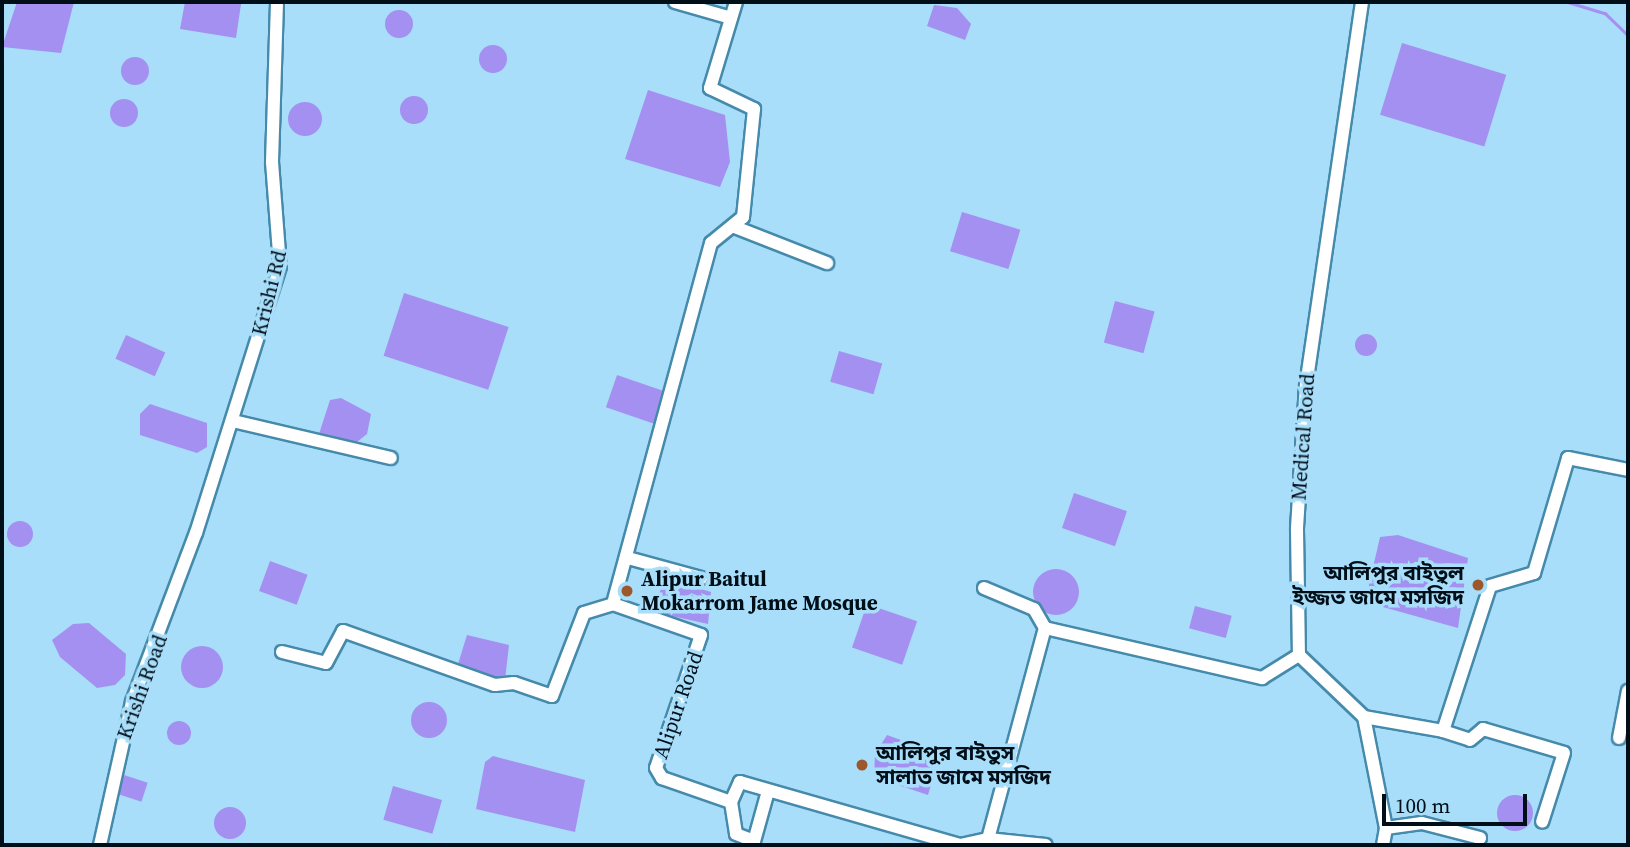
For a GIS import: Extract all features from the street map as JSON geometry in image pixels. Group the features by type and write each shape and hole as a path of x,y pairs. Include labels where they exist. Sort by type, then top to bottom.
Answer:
{"street":[{"name":"Krishi Rd","path":"196,533 280,266 272,162 276,2"},
{"path":"675,2 731,18"},
{"path":"735,228 746,202 754,109 709,88 736,2"},
{"name":"Medical Road","path":"1299,655 1297,530 1306,385 1362,2"},
{"path":"282,652 326,663 343,631 495,685 514,683 552,696 584,613 612,604 628,558 711,243 719,232 735,228 827,263"},
{"path":"233,421 391,458"},
{"path":"1443,731 1490,586 1534,573 1568,458 1628,470"},
{"name":"Krishi Road","path":"100,845 132,702 196,533"},
{"path":"628,558 701,578"},
{"path":"984,588 1034,609 1045,628 988,839"},
{"name":"Alipur Road","path":"612,604 701,635 656,768 678,786 730,802"},
{"path":"1045,628 1262,678 1299,655 1364,717 1443,731 1470,740 1483,729 1564,753 1542,822"},
{"path":"1619,738 1628,691"},
{"path":"1364,717 1387,828 1382,845"},
{"path":"768,791 754,843 736,834 730,802 740,782 960,845 988,839 1045,845"},
{"path":"1387,828 1422,823 1480,838"}],"shaded area":[{"path":"17,2 74,2 61,53 2,47"},
{"path":"185,2 241,4 236,38 180,29"},
{"path":"934,5 957,8 971,24 965,40 927,26"},
{"path":"399,10 409,14 413,24 409,34 399,38 389,34 385,24 389,14"},
{"path":"1402,43 1506,75 1484,147 1380,115"},
{"path":"493,45 503,49 507,59 503,69 493,73 483,69 479,59 483,49"},
{"path":"135,57 145,61 149,71 145,81 135,85 125,81 121,71 125,61"},
{"path":"648,90 725,115 730,162 720,187 625,159"},
{"path":"414,96 424,100 428,110 424,120 414,124 404,120 400,110 404,100"},
{"path":"124,99 134,103 138,113 134,123 124,127 114,123 110,113 114,103"},
{"path":"305,102 317,107 322,119 317,131 305,136 293,131 288,119 293,107"},
{"path":"962,212 1020,230 1008,269 950,251"},
{"path":"404,293 509,327 488,390 384,356"},
{"path":"1115,301 1155,312 1143,353 1104,343"},
{"path":"1366,334 1374,337 1377,345 1374,353 1366,356 1358,353 1355,345 1358,337"},
{"path":"126,335 165,352 155,376 115,359"},
{"path":"839,351 882,363 873,394 830,382"},
{"path":"617,375 668,393 657,425 606,407"},
{"path":"341,398 371,414 367,434 352,446 319,434 330,400"},
{"path":"150,404 207,423 207,447 197,453 140,435 140,414"},
{"path":"1074,493 1127,511 1115,546 1062,528"},
{"path":"20,521 29,525 33,534 29,543 20,547 11,543 7,534 11,525"},
{"path":"1398,535 1468,558 1458,628 1365,602 1380,537"},
{"path":"270,561 308,575 297,605 259,591"},
{"path":"1056,569 1072,576 1079,592 1072,608 1056,615 1040,608 1033,592 1040,576"},
{"path":"664,578 711,592 708,624 654,612"},
{"path":"867,604 917,621 902,665 852,647"},
{"path":"1195,606 1232,616 1226,638 1189,628"},
{"path":"89,623 126,654 125,675 115,685 97,688 60,657 52,640 73,624"},
{"path":"467,635 509,645 505,680 458,664"},
{"path":"202,646 217,652 223,667 217,682 202,688 187,682 181,667 187,652"},
{"path":"429,702 442,707 447,720 442,733 429,738 416,733 411,720 416,707"},
{"path":"179,721 188,724 191,733 188,742 179,745 170,742 167,733 170,724"},
{"path":"887,735 940,754 928,795 874,777 875,754"},
{"path":"493,756 585,780 575,832 476,809 485,762"},
{"path":"121,774 148,783 141,802 115,793"},
{"path":"393,786 442,800 432,834 383,820"},
{"path":"1515,795 1528,800 1533,813 1528,826 1515,831 1502,826 1497,813 1502,800"},
{"path":"230,807 241,812 246,823 241,834 230,839 219,834 214,823 219,812"}],"waterway":[{"path":"1568,2 1605,13 1628,35"}],"place":[{"name":"আলিপুর বাইতুল ইজ্জত জামে মসজিদ","path":"1478,585"},
{"name":"Alipur Baitul Mokarrom Jame Mosque","path":"627,591"},
{"name":"আলিপুর বাইতুস সালাত জামে মসজিদ","path":"862,765"}]}
